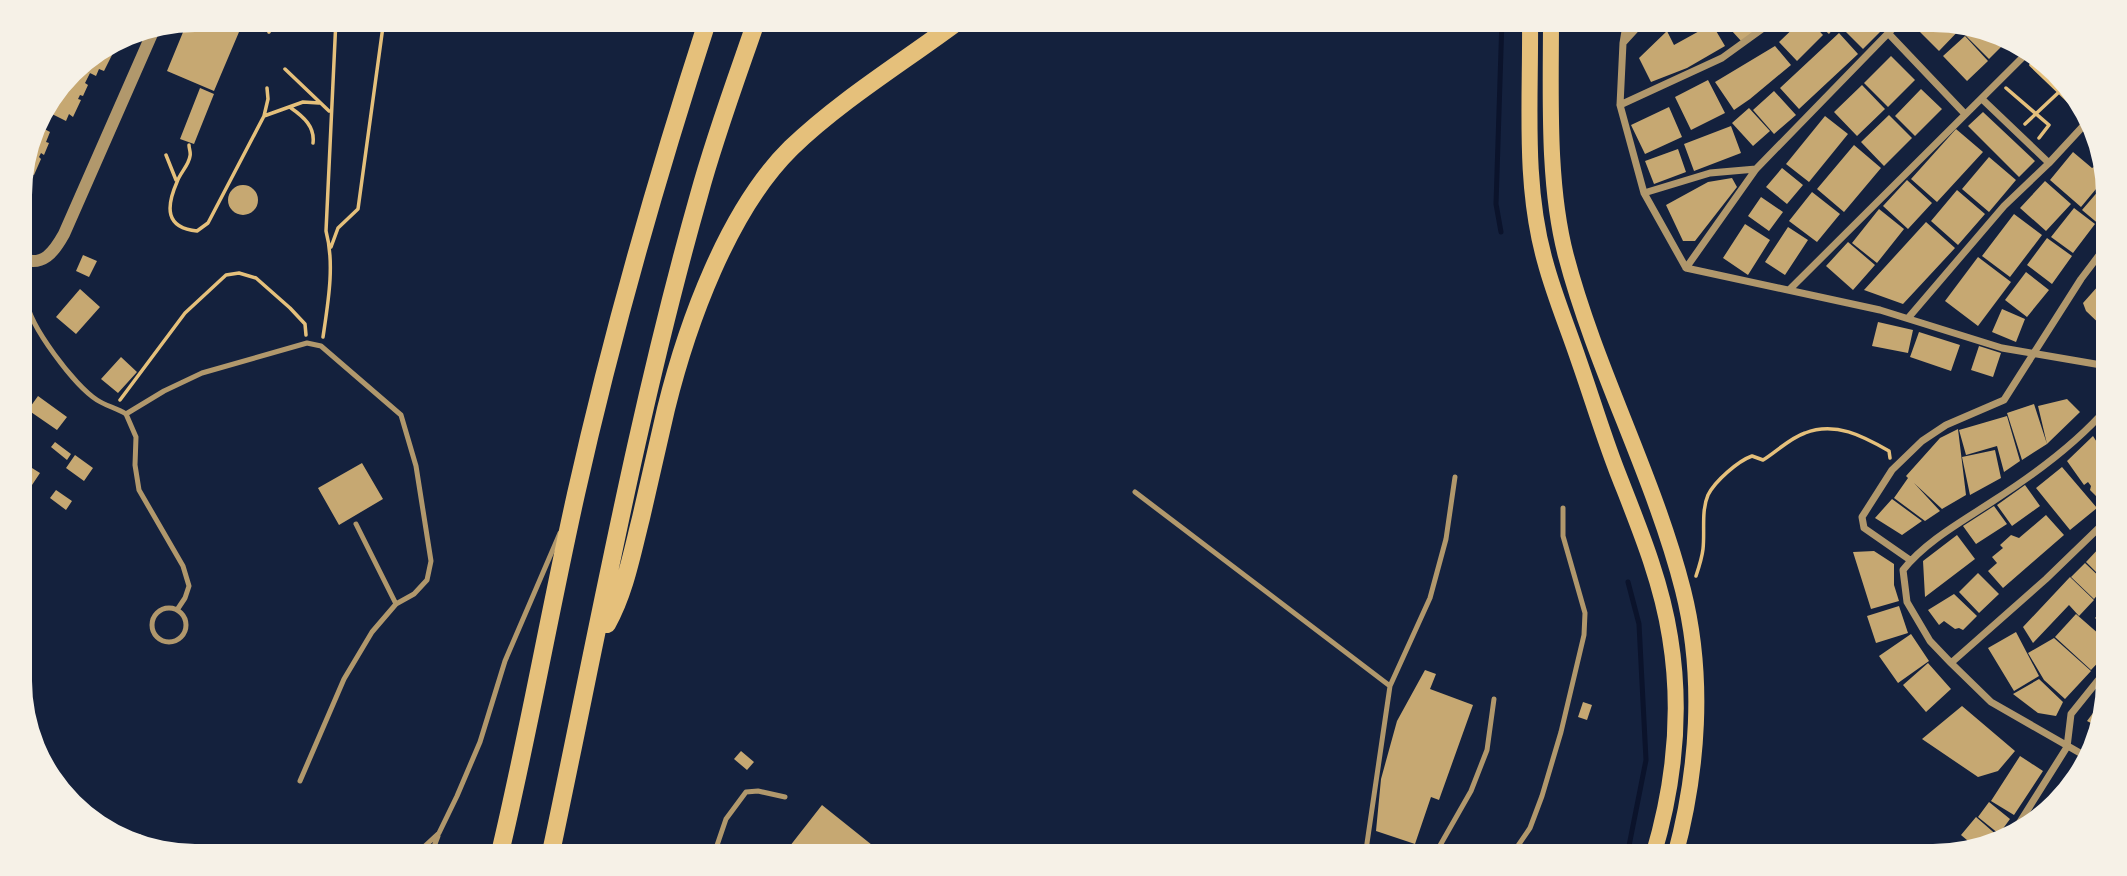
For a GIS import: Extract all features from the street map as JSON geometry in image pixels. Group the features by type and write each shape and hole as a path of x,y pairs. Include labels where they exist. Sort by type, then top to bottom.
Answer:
{"highway":[{"path":"502,844 576,494 649,205 704,32"},
{"path":"553,844 639,435 673,292 699,193 753,32"},
{"path":"594,649 613,615 632,557 674,378 714,267 742,214 766,178 791,148 855,96 943,32"}],"main road":[{"path":"1530,32 1534,211 1545,261 1661,592 1674,666 1676,716 1672,763 1657,844"},
{"path":"1551,32 1553,155 1558,221 1566,257 1666,536 1684,592 1690,625 1696,713 1693,765 1678,844"},
{"path":"1606,437 1632,442"},
{"path":"1612,457 1632,442"}],"street":[{"path":"1625,32 1620,105 1644,193 1686,268 1909,317 2001,348 2095,364"},
{"path":"1623,43 1633,32"},
{"path":"1620,105 1723,58 1758,32"},
{"path":"1686,268 1756,169 1888,33 1965,114"},
{"path":"32,262 44,260 54,251 64,234 150,38"},
{"path":"1790,289 2022,58"},
{"path":"1982,99 2049,163"},
{"path":"1909,317 2004,206 2081,128"},
{"path":"1644,193 1710,173 1756,169"},
{"path":"1910,560 1864,528 1862,517 1892,470 1922,441 1946,425 2004,400 2095,261"},
{"path":"2079,753 1991,702 1951,663 1930,641 1907,602 1903,570 1910,560 1948,531 2046,462 2095,419"},
{"path":"1951,663 2095,532"},
{"path":"2023,817 2067,747 2071,714 2095,684"}],"lane":[{"path":"32,317 78,384 98,401 126,414 136,437 135,465 139,490 183,566 189,586 177,610"},
{"path":"126,414 164,391 202,373 307,343 321,346 401,415 416,466 431,561 427,580 414,594 396,604 372,632 344,678 300,781"},
{"path":"1367,844 1390,686 1430,598 1446,539 1455,477"},
{"path":"1135,492 1390,686"},
{"path":"435,844 480,742 505,661 576,494"},
{"path":"1519,844 1530,828 1542,796 1561,732 1584,635 1585,613 1563,536 1563,508"},
{"path":"356,524 396,604"},
{"path":"165,609 177,610 185,618 184,634 176,641 160,640 153,632 155,615 165,609"},
{"path":"1441,844 1471,791 1487,750 1494,699"},
{"path":"718,844 726,819 746,792 758,791 785,797"},
{"path":"427,844 439,833"}],"path":[{"path":"331,248 326,231 335,32"},
{"path":"321,346 331,248 338,228 358,209 382,32"},
{"path":"285,69 331,112"},
{"path":"2043,75 2061,94"},
{"path":"1999,81 2049,125 2031,148"},
{"path":"188,145 190,158 177,182 169,211 174,223 182,230 197,231 208,223 264,117 268,99 267,88"},
{"path":"2016,132 2059,92"},
{"path":"264,117 303,103 321,103"},
{"path":"291,108 309,124 314,135 313,143"},
{"path":"166,155 177,182"},
{"path":"114,407 185,313 226,275 239,274 256,278 304,324 307,343"},
{"path":"1684,592 1694,584 1703,552 1708,495 1724,475 1742,459 1752,456 1763,460 1805,432 1838,428 1862,436 1889,451 1892,470"}],"building":[{"path":"183,32 239,32 214,91 167,71"},
{"path":"1666,32 1674,45 1698,32 1717,32 1725,46 1687,68 1651,82 1639,58"},
{"path":"1733,32 1753,32 1742,42"},
{"path":"1789,32 1820,32 1823,35 1797,61 1779,42"},
{"path":"1846,32 1880,32 1863,49"},
{"path":"1920,32 1956,34 1939,51"},
{"path":"1839,33 1858,54 1799,109 1780,88"},
{"path":"1965,35 2001,47 1989,59"},
{"path":"1965,36 1988,61 1967,81 1943,56"},
{"path":"1775,46 1791,65 1734,110 1715,82"},
{"path":"112,55 104,71 99,69 96,76 87,72"},
{"path":"1891,56 1915,80 1888,107 1864,83"},
{"path":"87,72 90,73 85,83 88,85 83,96 80,95 78,99 81,100 73,117 69,114 66,121 53,114 79,79"},
{"path":"1708,80 1725,113 1691,130 1675,97"},
{"path":"1862,85 1885,109 1857,136 1834,112"},
{"path":"200,88 214,94 194,144 180,139"},
{"path":"1921,89 1942,109 1915,136 1895,116"},
{"path":"1774,91 1796,115 1774,134 1753,110"},
{"path":"1669,107 1682,137 1645,154 1631,125"},
{"path":"1749,108 1770,131 1753,146 1732,123"},
{"path":"1983,112 2035,161 2019,177 1968,126"},
{"path":"1889,115 1912,138 1884,166 1861,142"},
{"path":"1825,116 1848,134 1809,182 1786,164"},
{"path":"1731,126 1741,153 1694,171 1684,144"},
{"path":"45,129 50,132 46,142 49,143 44,155 41,153 39,157 41,159 34,175 37,152"},
{"path":"1956,129 1983,152 1937,202 1911,179"},
{"path":"1854,145 1881,168 1844,212 1817,189"},
{"path":"1678,149 1686,172 1654,184 1645,161"},
{"path":"2073,152 2093,168 2095,190 2081,207 2050,180"},
{"path":"1989,157 2016,180 1989,212 1962,189"},
{"path":"1782,168 1803,185 1787,204 1766,187"},
{"path":"1732,178 1737,187 1695,241 1683,241 1666,205 1708,182"},
{"path":"1907,180 1932,203 1908,229 1883,206"},
{"path":"2045,181 2071,204 2046,231 2020,208"},
{"path":"243,185 249,186 257,194 257,206 249,214 243,215 237,214 229,206 228,200 229,194 237,186"},
{"path":"1957,190 1985,214 1958,245 1931,221"},
{"path":"1812,192 1840,214 1817,242 1789,221"},
{"path":"2095,195 2095,221 2082,210"},
{"path":"1761,197 1783,212 1769,231 1748,216"},
{"path":"2074,208 2095,224 2073,253 2051,237"},
{"path":"1879,209 1904,229 1877,263 1852,243"},
{"path":"2014,214 2042,235 2010,277 1982,256"},
{"path":"1926,222 1955,248 1903,304 1864,290"},
{"path":"1745,224 1770,240 1748,275 1723,258"},
{"path":"1788,227 1808,240 1785,275 1765,262"},
{"path":"2047,238 2072,256 2052,284 2027,265"},
{"path":"1848,242 1875,265 1853,290 1826,266"},
{"path":"83,255 97,261 89,277 76,271"},
{"path":"1978,257 2011,282 1978,326 1945,301"},
{"path":"2026,272 2049,290 2027,317 2005,300"},
{"path":"80,289 100,307 76,334 56,317"},
{"path":"2095,290 2095,320 2086,311 2083,303"},
{"path":"2002,309 2025,319 2016,342 1992,332"},
{"path":"1878,322 1913,330 1908,353 1872,346"},
{"path":"1919,332 1960,345 1951,371 1910,357"},
{"path":"1979,346 2001,353 1993,377 1971,370"},
{"path":"121,357 137,372 118,393 101,379"},
{"path":"38,396 67,417 57,430 32,413 32,404"},
{"path":"2067,399 2080,412 2047,444 2038,406"},
{"path":"2034,404 2047,444 2022,460 2007,413"},
{"path":"2007,416 2020,461 2004,472 1997,446 1966,455 1959,430"},
{"path":"1958,429 1966,495 1942,509 1914,483 1940,511 1925,521 1894,498 1908,478 1906,476 1940,438"},
{"path":"2093,436 2095,495 2088,482 2084,485 2067,461"},
{"path":"55,442 71,454 67,460 51,447"},
{"path":"1995,450 2001,478 1970,495 1962,457"},
{"path":"75,455 93,468 84,481 66,468"},
{"path":"362,463 383,499 339,525 318,488"},
{"path":"2062,467 2095,506 2095,510 2070,530 2036,488"},
{"path":"32,468 40,473 32,485"},
{"path":"2025,485 2040,506 2012,526 1997,505"},
{"path":"56,490 72,501 66,510 50,498"},
{"path":"1892,499 1922,521 1902,535 1875,518"},
{"path":"1994,506 2007,524 1976,544 1963,526"},
{"path":"2046,515 2064,535 2003,588 1988,571 1997,563 1992,557 2003,548 2000,545 2011,535 2019,538"},
{"path":"1957,535 1975,559 1925,597 1923,561"},
{"path":"1874,551 1894,564 1894,585 1899,601 1871,609 1853,552"},
{"path":"2095,552 2095,571 2086,562"},
{"path":"2085,563 2095,573 2094,599 2071,577"},
{"path":"1978,573 1999,594 1979,613 1959,592"},
{"path":"2070,577 2094,600 2079,616 2069,605 2033,643 2023,627"},
{"path":"1954,594 1977,616 1963,630 1955,629 1944,621 1939,625 1928,610"},
{"path":"1899,606 1908,633 1876,643 1867,616"},
{"path":"2076,614 2095,631 2095,666 2091,670 2055,637"},
{"path":"2016,632 2039,676 2014,691 1988,648"},
{"path":"1911,634 1929,661 1898,683 1879,656"},
{"path":"2054,638 2091,671 2065,699 2044,680 2028,653"},
{"path":"1928,663 1951,689 1926,712 1903,685"},
{"path":"1425,670 1436,674 1430,689 1473,705 1439,800 1431,797 1415,844 1376,831 1381,779 1397,721"},
{"path":"2039,679 2063,702 2056,716 2038,713 2013,694"},
{"path":"1583,702 1592,705 1587,720 1578,717"},
{"path":"1962,706 2015,751 1998,771 1978,777 1922,739"},
{"path":"741,751 754,762 747,770 734,759"},
{"path":"2020,756 2043,771 2014,815 1991,801"},
{"path":"1989,802 2010,819 2003,828 1996,832 1978,817"},
{"path":"822,805 871,844 791,844"},
{"path":"1976,817 1994,832 1968,840 1961,835"}],"waterway":[{"path":"1501,232 1496,204 1502,32"},
{"path":"1628,582 1639,624 1646,760 1629,844"}]}
